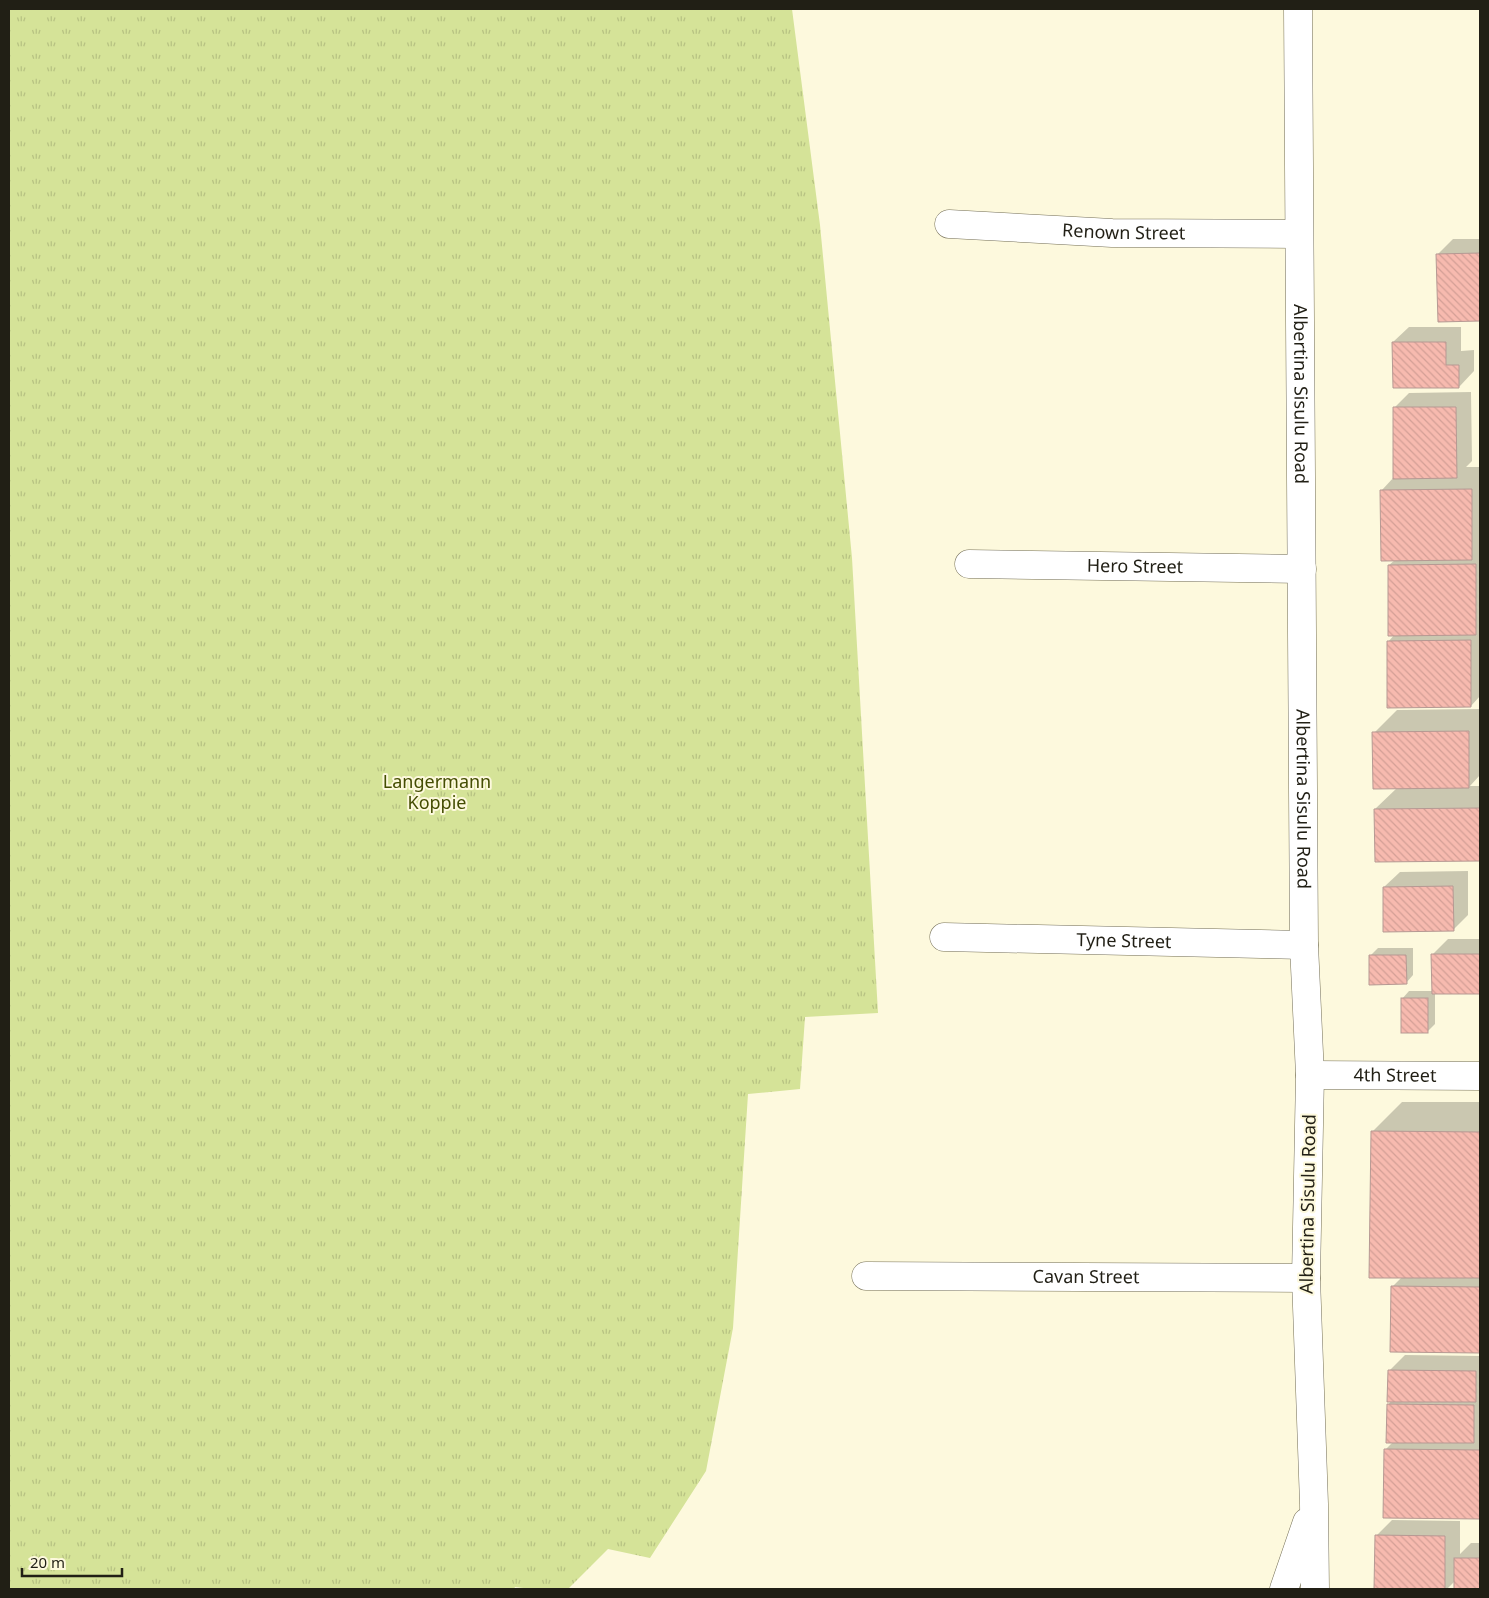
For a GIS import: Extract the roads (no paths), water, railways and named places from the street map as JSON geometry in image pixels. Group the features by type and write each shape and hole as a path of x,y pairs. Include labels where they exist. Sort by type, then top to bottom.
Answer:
{"main road":[{"name":"Albertina Sisulu Road","path":"1298,9 1304,945 1310,1075 1306,1278 1315,1589"},
{"name":"Renown Street","path":"949,224 1112,233 1298,234"},
{"name":"Hero Street","path":"969,564 1302,569"},
{"name":"Tyne Street","path":"944,937 1304,945"},
{"name":"4th Street","path":"1310,1075 1480,1076"},
{"name":"Cavan Street","path":"866,1276 1306,1278"},
{"path":"1284,1589 1314,1504"}],"park label":[{"name":"Langermann Koppie","path":"437,792"}]}
